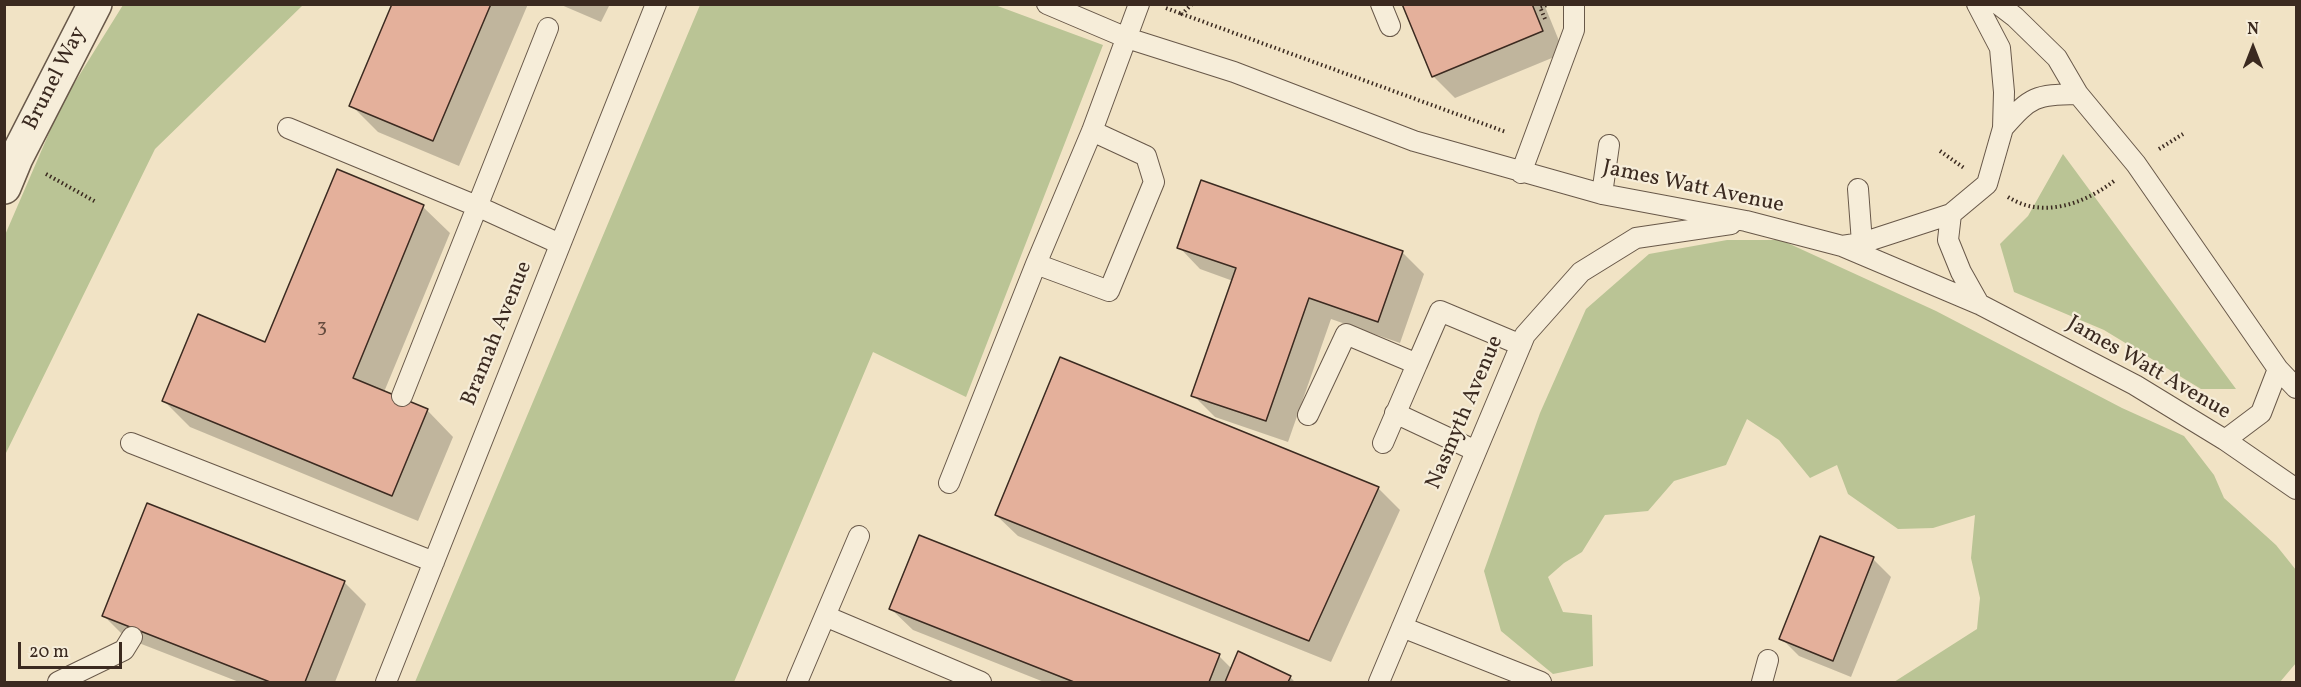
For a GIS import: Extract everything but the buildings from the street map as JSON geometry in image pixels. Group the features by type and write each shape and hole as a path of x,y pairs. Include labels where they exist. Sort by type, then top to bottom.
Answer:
{"street":[{"name":"Brunel Way","path":"10,172 94,4"}],"lane":[{"name":"Bramah Avenue","path":"386,682 656,4"},
{"name":"James Watt Avenue","path":"1047,4 1127,38 1234,72 1414,141 1602,194 1746,221 1842,246 1979,304 2135,385 2225,440 2296,489"},
{"path":"949,483 1036,264 1092,131 1139,4"},
{"path":"1381,4 1390,26"},
{"path":"1521,173 1574,30 1574,4"},
{"path":"1842,246 1862,243 1951,214 1987,183 2003,128 2004,92 2000,48 1977,4"},
{"path":"1998,4 2015,17 2057,58 2078,94 2136,164 2278,369 2296,388"},
{"path":"402,396 479,207 548,28"},
{"path":"2003,128 2025,103 2049,95 2078,94"},
{"path":"288,128 479,207 560,244"},
{"path":"1036,264 1109,291 1154,182 1146,156 1092,131"},
{"path":"1602,194 1609,144"},
{"path":"1858,189 1862,243"},
{"path":"1951,214 1948,240 1961,272 1979,304"},
{"name":"Nasmyth Avenue","path":"1379,682 1525,335 1581,272 1636,238 1746,221"},
{"path":"1383,443 1440,311 1521,345"},
{"path":"1308,415 1346,334 1417,364"},
{"path":"2225,440 2261,413 2278,369"},
{"path":"1395,413 1476,451"},
{"path":"130,443 434,562"},
{"path":"797,682 859,536"},
{"path":"825,616 981,682"},
{"path":"1402,627 1541,682"},
{"path":"58,682 124,650 132,637"},
{"path":"1762,682 1768,660"}],"path":[{"path":"1156,4 1496,131 1508,132"},
{"path":"1182,14 1192,4"},
{"path":"1548,29 1540,7 1550,4"},
{"path":"1940,151 2022,206 2071,206 2107,187 2136,164 2182,134"},
{"path":"10,172 96,202"}],"green space":[{"path":"123,5 303,5 155,149 5,455 5,235 62,103"},
{"path":"700,5 995,5 1103,45 966,397 873,352 734,682 415,682"},
{"path":"2063,154 2236,389 2201,389 2104,330 2014,292 2000,244 2028,216"},
{"path":"1727,240 1781,240 1936,311 2122,408 2184,436 2214,475 2224,498 2276,545 2296,570 2296,663 2280,682 1894,682 1977,629 1980,598 1971,558 1975,515 1933,528 1898,529 1848,494 1837,465 1810,478 1779,440 1747,419 1726,465 1674,481 1648,511 1605,515 1582,552 1564,563 1548,577 1563,612 1592,615 1593,666 1553,674 1501,631 1484,571 1540,413 1586,309 1649,254"}]}
